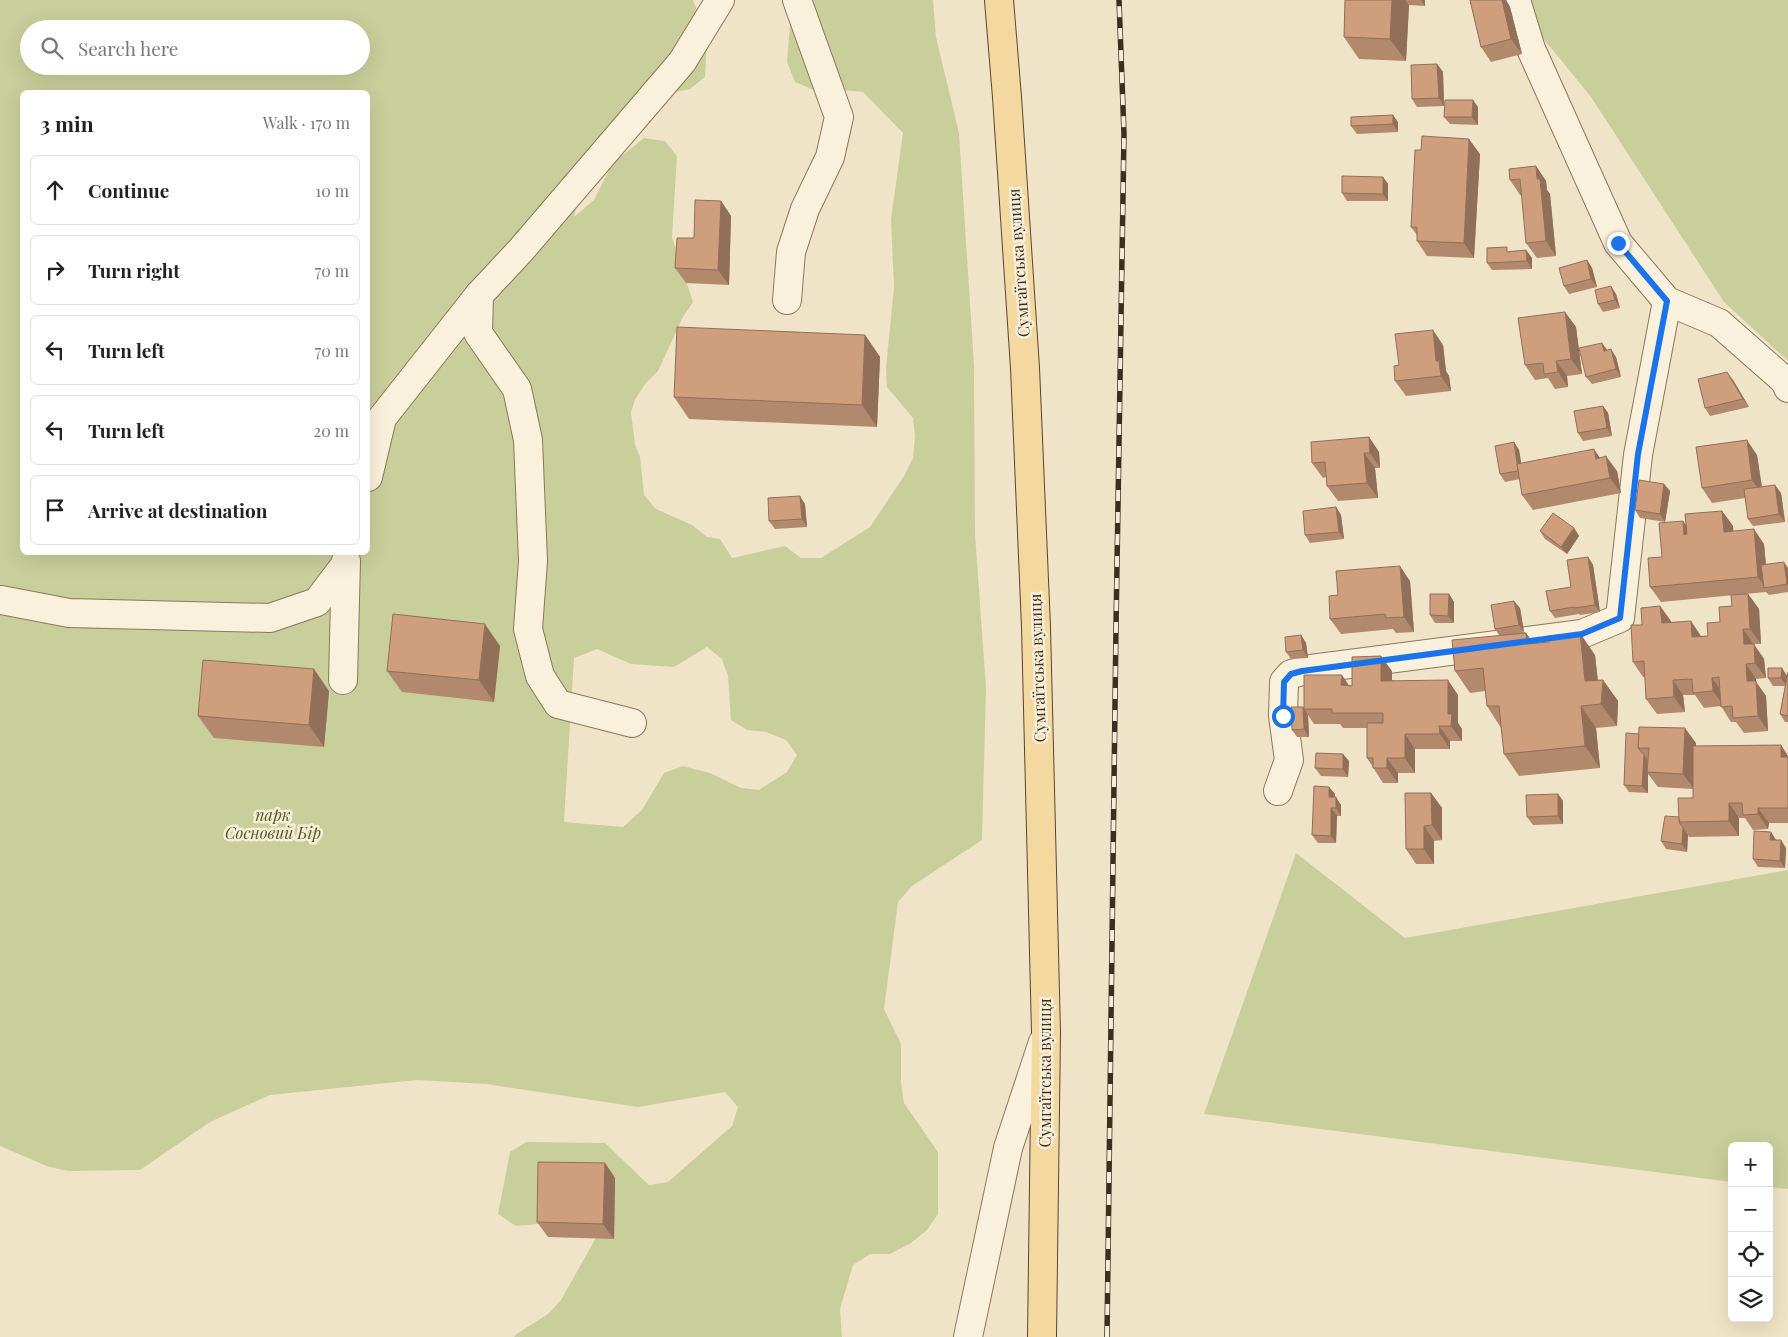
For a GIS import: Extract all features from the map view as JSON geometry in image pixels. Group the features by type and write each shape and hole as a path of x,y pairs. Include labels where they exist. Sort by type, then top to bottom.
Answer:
{"main road":[{"name":"Сумгаїтська вулиця","path":"999,0 1008,97 1025,378 1036,627 1046,1033 1042,1337"}],"lane":[{"path":"370,469 382,418 479,294 521,250 682,62 720,0"},
{"path":"787,300 791,252 805,209 830,157 839,117 797,0"},
{"path":"1516,0 1531,49 1618,243 1667,301 1719,323 1785,381 1788,388"},
{"path":"479,294 478,333 517,389 528,440 533,561 528,629 540,676 558,704 632,723"},
{"path":"1278,791 1289,760 1283,716 1284,682 1291,674 1311,669 1582,634 1620,618 1638,454 1667,301"},
{"path":"1,600 69,613 270,618 317,602 347,559"},
{"path":"343,680 347,559"},
{"path":"968,1337 1008,1148 1046,1033"}],"green space":[{"name":"парк Сосновий Бір","path":"0,0 693,0 707,36 705,77 690,89 670,93 579,195 574,217 594,200 612,164 644,138 665,141 677,156 672,237 693,302 683,317 658,371 645,384 635,400 631,412 635,445 640,457 644,495 656,509 692,525 707,537 720,539 732,558 785,546 801,558 821,558 870,527 904,476 913,458 915,436 913,418 887,387 886,368 894,287 891,219 903,133 863,92 842,90 821,93 795,82 787,62 792,0 933,0 936,37 959,133 974,365 975,534 986,688 982,840 912,886 898,902 884,1009 901,1044 901,1083 904,1103 938,1152 938,1214 927,1230 911,1243 890,1254 870,1254 853,1265 840,1309 842,1337 514,1337 548,1314 561,1300 602,1227 578,1220 516,1226 498,1214 510,1152 526,1142 605,1143 649,1185 668,1182 732,1126 738,1107 725,1092 638,1107 486,1084 417,1080 270,1095 210,1122 140,1170 69,1171 49,1167 0,1146","holes":["707,647 722,659 728,676 731,720 747,730 766,732 786,740 797,755 787,772 759,790 741,788 710,773 683,766 664,773 642,810 623,827 564,822 574,658 597,649 631,664 674,667"]},
{"path":"1512,0 1788,0 1788,361 1724,302 1591,97"},
{"path":"1296,853 1405,938 1788,870 1788,1189 1773,1187 1773,1142 1728,1142 1728,1181 1204,1114"}],"building":[{"path":"1345,0 1392,0 1390,39 1344,37"},
{"path":"1470,0 1502,0 1511,39 1481,47"},
{"path":"1437,64 1439,98 1412,99 1411,65"},
{"path":"1445,100 1473,100 1472,117 1444,117"},
{"path":"1393,115 1393,124 1351,126 1351,117"},
{"path":"1422,136 1469,139 1464,243 1417,241 1417,227 1411,227 1415,150 1421,150"},
{"path":"1536,166 1537,179 1540,179 1546,241 1526,243 1520,179 1510,180 1509,169"},
{"path":"1342,176 1383,177 1383,194 1342,193"},
{"path":"695,200 721,201 718,270 675,268 677,238 694,238"},
{"path":"1507,247 1507,252 1526,250 1527,261 1487,263 1487,248"},
{"path":"1587,260 1591,279 1564,286 1559,268"},
{"path":"1611,286 1615,300 1598,304 1595,290"},
{"path":"1565,312 1571,359 1556,361 1558,372 1544,374 1543,363 1525,365 1518,318"},
{"path":"677,327 865,335 862,405 674,397"},
{"path":"1433,330 1436,361 1439,361 1441,376 1395,381 1394,366 1399,365 1395,334"},
{"path":"1602,343 1604,351 1611,349 1616,369 1586,377 1579,348"},
{"path":"1727,372 1743,399 1705,408 1698,379"},
{"path":"1603,406 1607,428 1578,433 1574,411"},
{"path":"1369,437 1370,453 1364,453 1367,483 1327,486 1325,462 1312,463 1311,442"},
{"path":"1747,440 1752,480 1702,488 1696,447"},
{"path":"1514,442 1518,471 1500,474 1495,446"},
{"path":"1594,449 1596,459 1606,456 1610,478 1522,495 1517,464"},
{"path":"1639,480 1664,484 1660,514 1635,510"},
{"path":"1775,485 1779,514 1748,519 1744,489"},
{"path":"800,496 802,519 769,521 768,498"},
{"path":"1336,507 1339,532 1305,535 1303,511"},
{"path":"1722,511 1724,532 1754,529 1758,577 1650,587 1648,558 1662,557 1659,523 1683,521 1684,535 1687,534 1685,514"},
{"path":"1553,513 1574,528 1561,547 1540,531"},
{"path":"1588,557 1595,605 1550,611 1546,591 1571,587 1567,560"},
{"path":"1784,562 1787,584 1764,588 1761,565"},
{"path":"1400,566 1404,617 1386,618 1385,614 1330,619 1329,596 1338,595 1336,571"},
{"path":"1430,594 1449,594 1448,616 1430,615"},
{"path":"1748,594 1750,629 1743,629 1744,644 1754,644 1755,663 1746,664 1747,681 1756,681 1758,716 1733,718 1732,706 1721,707 1719,677 1712,678 1713,691 1693,693 1692,679 1673,680 1674,697 1646,699 1644,661 1633,662 1631,625 1642,625 1641,608 1660,606 1662,623 1691,621 1692,637 1708,636 1707,623 1720,622 1719,607 1732,606 1731,595"},
{"path":"1514,601 1519,625 1495,629 1491,605"},
{"path":"393,614 485,624 479,680 387,671"},
{"path":"1526,633 1527,644 1549,642 1548,636 1580,633 1585,681 1603,680 1601,704 1581,706 1585,746 1504,754 1499,706 1487,706 1483,668 1455,671 1452,640"},
{"path":"1301,635 1303,650 1286,652 1285,637"},
{"path":"1381,656 1381,681 1448,680 1448,714 1452,714 1451,726 1439,726 1440,734 1405,734 1405,758 1387,758 1387,768 1373,768 1373,758 1367,758 1367,723 1383,723 1383,713 1332,713 1332,709 1304,709 1304,675 1342,675 1341,685 1352,686 1352,657"},
{"path":"203,660 314,669 309,725 198,716"},
{"path":"1768,668 1782,668 1781,678 1768,678"},
{"path":"1788,672 1788,716 1780,714"},
{"path":"1291,707 1303,707 1304,729 1292,730"},
{"path":"1639,727 1685,728 1683,774 1647,772 1649,748 1638,748"},
{"path":"1626,733 1639,734 1638,748 1644,755 1642,786 1624,785"},
{"path":"1781,745 1781,757 1788,757 1788,808 1758,808 1758,814 1743,815 1742,803 1729,803 1729,821 1679,822 1678,798 1693,798 1693,746"},
{"path":"1316,753 1343,754 1343,769 1315,768"},
{"path":"1314,786 1329,787 1329,797 1336,797 1336,808 1331,808 1331,836 1312,835"},
{"path":"1405,793 1431,793 1432,825 1424,826 1424,849 1406,849"},
{"path":"1558,794 1558,816 1527,817 1526,795"},
{"path":"1665,816 1679,817 1679,822 1683,828 1682,844 1661,841"},
{"path":"1754,831 1771,832 1770,840 1781,840 1780,861 1753,859"},
{"path":"538,1162 605,1163 603,1224 537,1222"}],"railway":[{"path":"1107,1337 1124,134 1119,0"}],"route":[{"path":"1283,716 1284,682 1291,674 1311,669 1582,634 1620,618 1638,454 1667,301 1618,243"}]}
